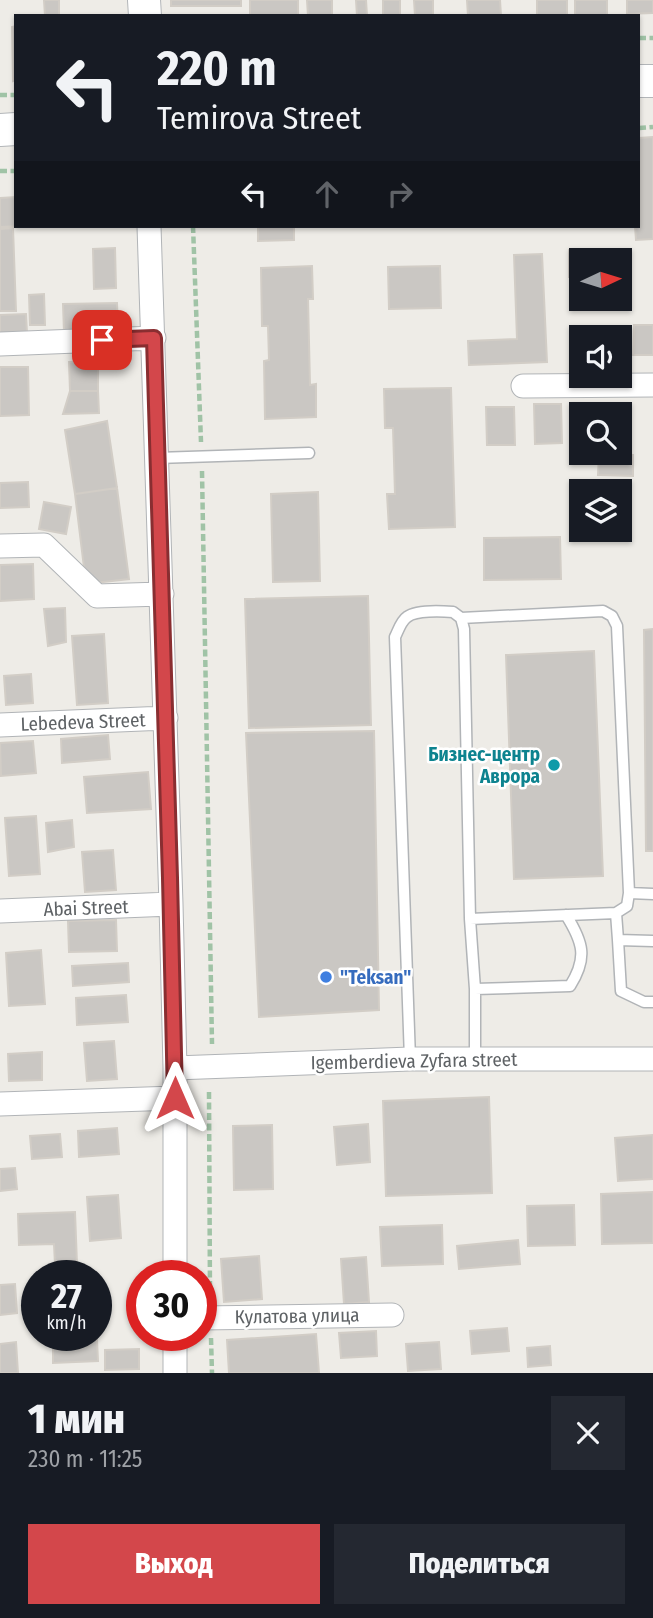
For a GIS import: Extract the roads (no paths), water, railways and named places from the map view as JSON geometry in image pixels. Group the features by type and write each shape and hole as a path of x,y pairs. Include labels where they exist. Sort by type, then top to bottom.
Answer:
{"street":[{"path":"149,228 171,904 175,1068 175,1260"},
{"path":"0,344 154,338"},
{"path":"523,386 653,385"},
{"path":"0,546 44,545 97,596 162,594"},
{"name":"Lebedeva Street","path":"0,725 166,718"},
{"name":"Abai Street","path":"0,911 171,904"},
{"name":"Igemberdieva Zyfara street","path":"175,1068 410,1059 653,1059"},
{"path":"0,1104 175,1098"},
{"name":"Кулатова улица","path":"217,1318 392,1315"},
{"path":"175,1351 175,1373"}],"lane":[{"path":"157,458 309,453"},
{"path":"461,618 603,611 612,616 617,626 629,893 627,906 616,913 470,919"},
{"path":"410,1059 395,637 407,616 420,612 453,612 461,618 464,629 475,1059"},
{"path":"629,893 653,894"},
{"path":"616,913 621,991 644,1002 653,1002"},
{"path":"475,989 570,986 582,959 582,945 566,915"},
{"path":"618,940 653,941"}],"place":[{"name":"Бизнес-центр Аврора","path":"554,765"},
{"name":"\"Teksan\"","path":"326,977"}]}
